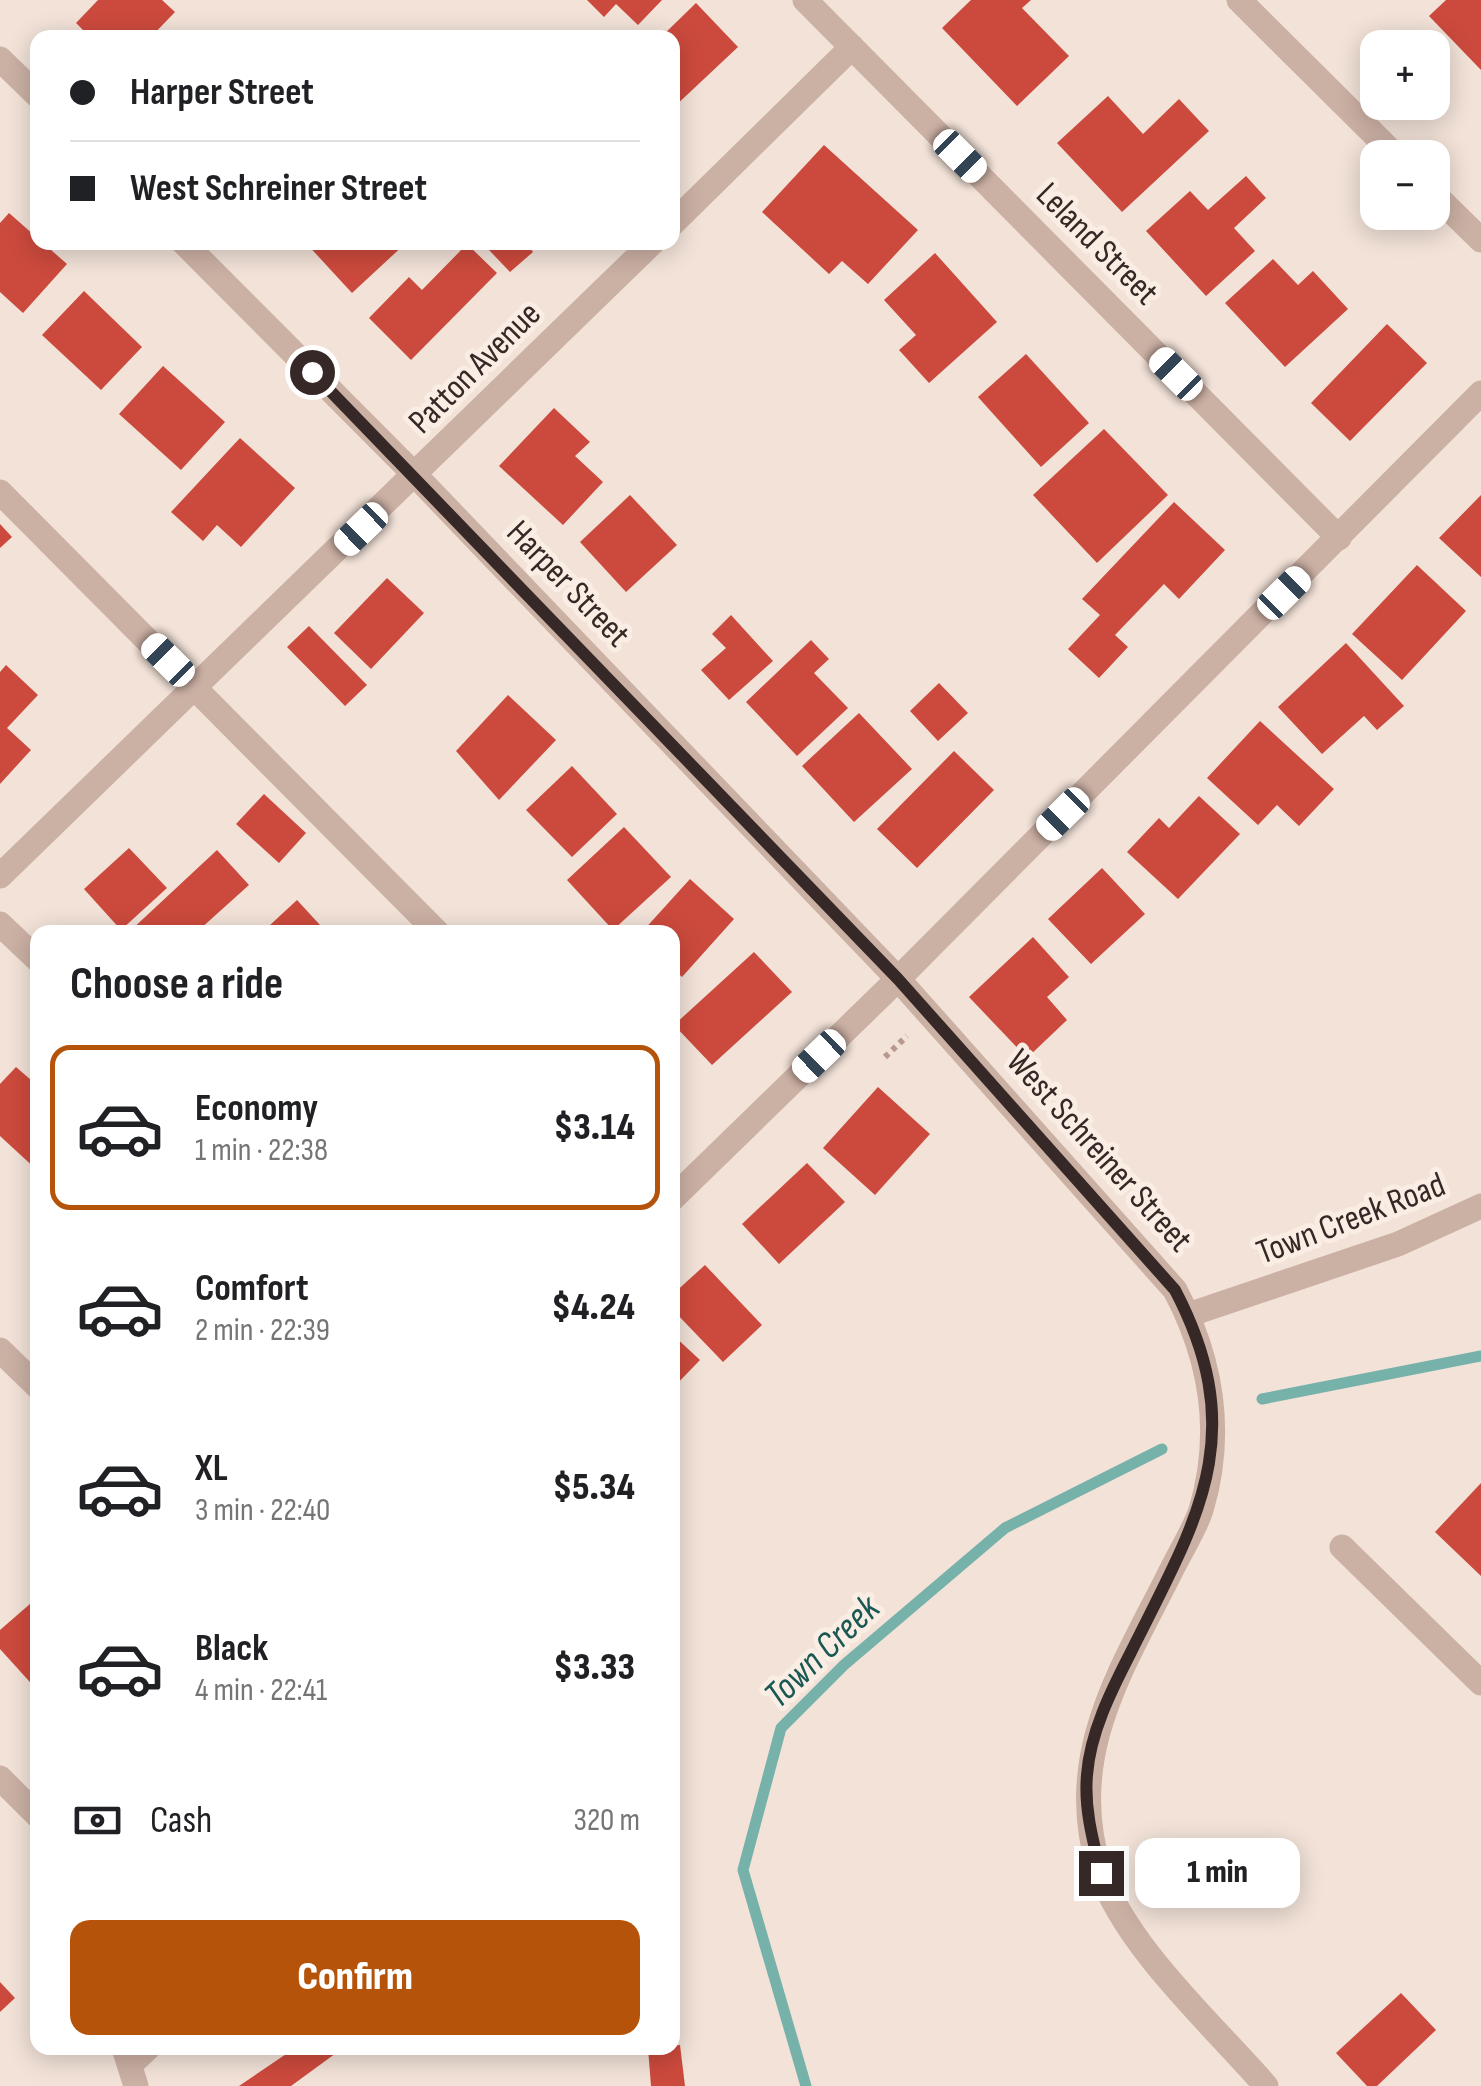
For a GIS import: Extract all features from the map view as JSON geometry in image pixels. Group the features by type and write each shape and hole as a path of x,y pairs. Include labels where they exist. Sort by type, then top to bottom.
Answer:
{"street":[{"name":"Leland Street","path":"805,0 1339,538"},
{"path":"1240,0 1380,140"},
{"path":"680,216 852,47"},
{"path":"0,58 30,88"},
{"path":"1450,210 1481,240"},
{"name":"Harper Street","path":"191,250 416,476 898,979"},
{"name":"Patton Avenue","path":"0,876 645,250"},
{"path":"680,1181 898,979 1481,393"},
{"path":"0,492 431,925"},
{"path":"0,924 30,952"},
{"name":"West Schreiner Street","path":"898,979 1127,1233 1175,1290 1200,1337 1210,1389 1209,1468 1200,1512 1105,1704 1087,1774 1088,1823 1101,1873 1124,1919 1266,2086"},
{"name":"Town Creek Road","path":"1188,1315 1398,1244 1481,1206"},
{"path":"0,1350 30,1379"},
{"path":"1342,1547 1481,1684"},
{"path":"0,1778 30,1808"}],"building":[{"path":"98,0 162,0 175,12 158,30 83,30 76,23"},
{"path":"587,0 662,0 638,25 616,4 604,17"},
{"path":"971,0 1031,0 1022,8 1069,56 1017,106 942,28"},
{"path":"1446,0 1481,0 1481,70 1450,38 1450,30 1442,30 1429,16"},
{"path":"696,3 738,47 680,101 680,30 668,30"},
{"path":"1108,96 1143,134 1179,99 1209,131 1122,212 1057,143"},
{"path":"824,145 918,230 868,284 842,261 829,274 762,212"},
{"path":"1246,176 1266,198 1234,228 1255,251 1206,296 1146,231 1190,191 1208,210"},
{"path":"9,213 30,231 30,250 51,250 67,264 23,313 0,292 0,223"},
{"path":"312,250 398,250 352,293"},
{"path":"461,250 473,250 497,273 411,360 369,318 409,277 422,290"},
{"path":"489,250 531,250 533,252 510,272"},
{"path":"935,253 997,322 929,383 899,350 916,335 884,300"},
{"path":"1273,259 1298,285 1313,271 1348,309 1285,367 1225,303"},
{"path":"84,291 142,347 101,390 42,335"},
{"path":"1387,324 1427,363 1350,441 1311,403"},
{"path":"1026,354 1089,423 1041,467 978,397"},
{"path":"163,366 225,422 181,470 119,414"},
{"path":"554,408 590,442 575,456 603,482 563,525 499,466"},
{"path":"1104,429 1168,495 1097,563 1033,495"},
{"path":"240,438 295,488 241,547 217,525 203,541 171,512"},
{"path":"630,495 677,545 626,592 580,542"},
{"path":"1481,495 1481,577 1439,538"},
{"path":"1174,502 1225,550 1179,599 1164,584 1115,635 1128,647 1099,678 1068,649 1100,615 1082,599"},
{"path":"0,524 12,537 0,548"},
{"path":"1417,565 1466,611 1402,680 1352,634"},
{"path":"387,578 424,613 371,669 334,633"},
{"path":"731,615 773,661 729,700 701,670 726,648 712,634"},
{"path":"309,626 367,685 345,706 287,647"},
{"path":"811,640 829,659 814,673 848,708 797,756 746,702"},
{"path":"1346,643 1404,706 1377,730 1364,716 1322,754 1278,707"},
{"path":"6,665 38,695 7,728 31,750 0,784 0,672"},
{"path":"939,683 968,713 938,741 910,711"},
{"path":"508,695 556,740 499,800 456,751"},
{"path":"859,713 912,769 854,822 802,766"},
{"path":"1260,721 1334,789 1299,826 1277,805 1258,825 1207,778"},
{"path":"954,751 994,790 917,868 877,829"},
{"path":"572,766 617,814 572,857 526,810"},
{"path":"264,794 306,833 279,863 236,824"},
{"path":"1199,796 1240,834 1178,899 1127,852 1159,818 1169,828"},
{"path":"624,827 671,877 618,925 608,925 567,880"},
{"path":"129,848 167,888 126,925 116,925 84,889"},
{"path":"217,850 249,885 205,925 137,925"},
{"path":"1102,868 1145,914 1091,964 1048,919"},
{"path":"690,879 734,919 682,977 680,925 648,925"},
{"path":"297,900 320,925 270,925"},
{"path":"1033,937 1069,977 1047,997 1067,1020 1027,1058 969,997"},
{"path":"754,952 792,992 712,1065 680,1031 680,1020"},
{"path":"16,1067 30,1079 30,1164 0,1136 0,1084"},
{"path":"878,1087 930,1134 875,1195 823,1148"},
{"path":"807,1163 845,1202 779,1264 742,1224"},
{"path":"705,1265 762,1325 723,1362 680,1317 680,1288"},
{"path":"680,1341 700,1360 680,1381"},
{"path":"1481,1483 1481,1576 1435,1532"},
{"path":"30,1604 30,1682 0,1649 0,1630"},
{"path":"0,1982 15,1998 0,2012"},
{"path":"1401,1993 1436,2030 1377,2086 1367,2086 1336,2053"},
{"path":"680,2045 685,2086 651,2086 649,2055 680,2055"},
{"path":"285,2055 333,2055 291,2086 239,2086"}],"waterway":[{"name":"Town Creek","path":"1262,1399 1481,1356"},
{"name":"Town Creek","path":"806,2086 743,1870 781,1728 844,1665 1005,1528 1162,1449"}],"route":[{"path":"312,372 898,979 1127,1233 1175,1290 1200,1337 1212,1422 1209,1468 1200,1512 1105,1704 1087,1774 1088,1823 1101,1873"}]}
